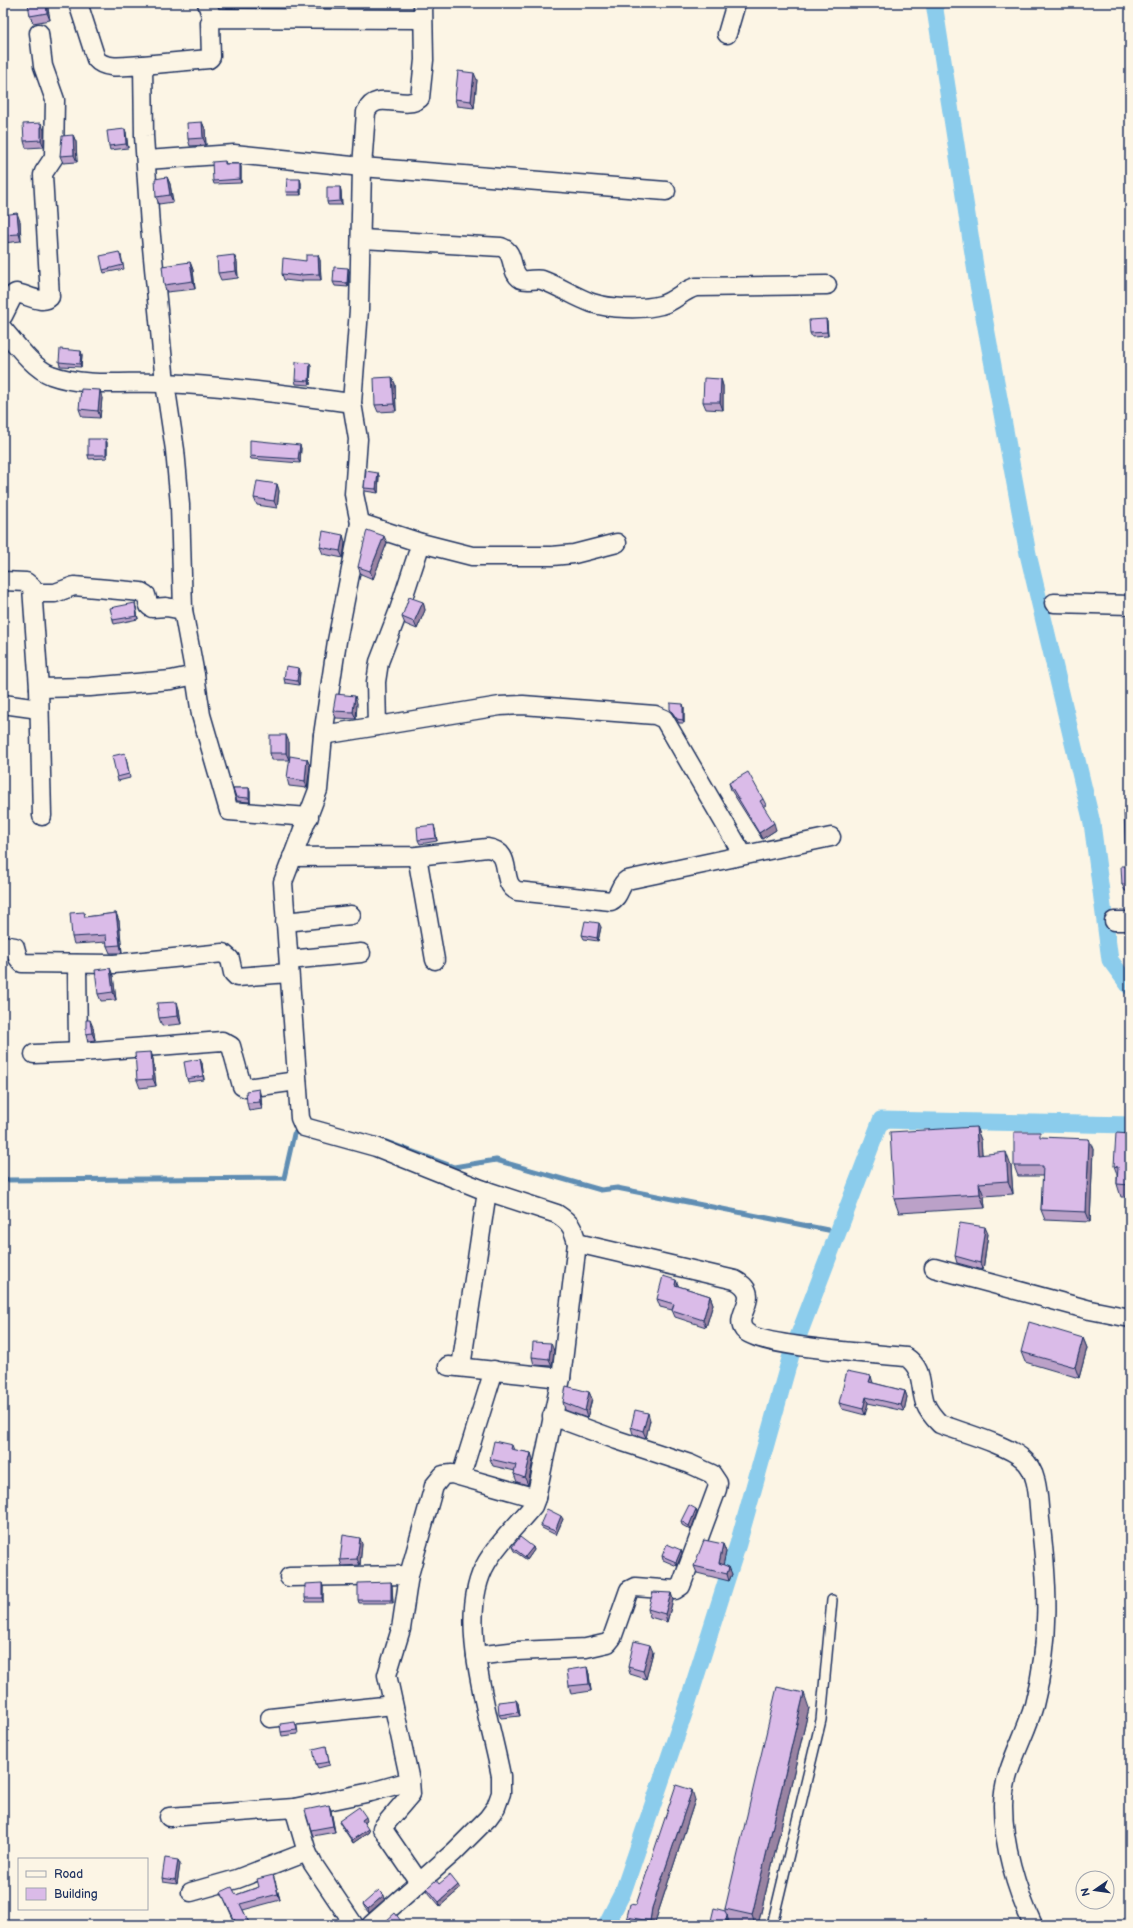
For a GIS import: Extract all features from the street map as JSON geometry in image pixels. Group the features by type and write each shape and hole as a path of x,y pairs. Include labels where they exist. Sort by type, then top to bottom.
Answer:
{"street":[{"path":"78,3 96,59 106,66 143,65 210,59 209,11 423,11 424,60 421,94 417,100 411,102 379,100 368,107 366,112 362,167 362,239 352,403 358,439 354,494 360,523 337,641 323,735 318,790 309,818 283,882 298,1109 304,1126 376,1147 487,1191 557,1214 568,1221 577,1243 561,1378 552,1416 542,1476 536,1498 533,1506 486,1562 480,1576 473,1602 476,1656 501,1776 500,1793 496,1807 488,1818 370,1925"},
{"path":"727,34 736,3"},
{"path":"3,316 14,294 16,293 40,300 46,300 50,297 44,172 54,157 55,100 43,66 39,33"},
{"path":"143,65 150,226 165,383 179,489 183,610 201,715 229,811 309,818"},
{"path":"146,160 234,154 362,167 666,191"},
{"path":"362,239 501,247 508,251 516,275 522,280 541,280 591,303 608,307 654,307 671,302 688,290 696,287 827,285"},
{"path":"3,329 40,369 49,374 67,380 86,382 165,383 292,395 352,403"},
{"path":"360,523 421,543 472,556 552,556 574,554 617,543"},
{"path":"377,726 376,682 379,662 399,610 421,543"},
{"path":"3,581 26,582 32,587 39,688 38,709 42,816"},
{"path":"33,594 55,593 74,586 141,592 146,595 149,606 152,608 166,607 183,610"},
{"path":"1054,603 1130,605"},
{"path":"39,688 90,687 171,680 195,674"},
{"path":"3,704 38,709"},
{"path":"323,735 500,706 530,706 646,714 661,717 664,719 743,856"},
{"path":"292,857 418,856 487,848 496,849 504,859 509,884 517,891 611,901 616,899 624,882 627,880 831,837"},
{"path":"418,856 435,960"},
{"path":"285,922 351,915"},
{"path":"3,945 16,947 18,958 22,963 114,964 223,953 230,959 233,973 237,977 361,953"},
{"path":"77,964 78,1045 81,1052"},
{"path":"34,1054 81,1052 222,1041 231,1046 242,1086 246,1088 297,1081"},
{"path":"487,1191 455,1366 561,1378"},
{"path":"577,1243 736,1280 745,1285 748,1291 742,1322 743,1329 747,1333 756,1337 803,1347 906,1357 914,1363 919,1371 925,1404 940,1424 1014,1452 1025,1460 1032,1472 1036,1484 1047,1574 1047,1614 1041,1667 1034,1706 1008,1775 1003,1805 1005,1833 1011,1862 1023,1904 1033,1925"},
{"path":"934,1268 1090,1310 1130,1318"},
{"path":"461,1476 494,1370"},
{"path":"476,1656 518,1651 586,1648 608,1643 612,1638 629,1590 635,1587 675,1590 682,1586 717,1489 718,1483 712,1474 690,1464 617,1440 552,1416"},
{"path":"419,1882 382,1828 411,1794 410,1781 387,1675 388,1668 402,1629 409,1575 434,1486 439,1479 447,1474 461,1476 536,1498"},
{"path":"289,1577 409,1575"},
{"path":"270,1718 393,1705"},
{"path":"168,1817 294,1808 371,1792 410,1781"},
{"path":"294,1808 307,1852 313,1864 354,1925"},
{"path":"191,1892 242,1877 307,1852"}],"lane":[{"path":"772,1925 821,1720 832,1600"}],"building":[{"path":"28,3 46,3 47,13 30,16"},
{"path":"458,71 474,73 471,101 455,99"},
{"path":"202,122 203,138 188,139 187,123"},
{"path":"41,123 41,140 24,141 23,124"},
{"path":"125,129 126,144 109,146 107,131"},
{"path":"73,135 74,155 60,156 62,136"},
{"path":"225,161 225,164 240,164 240,179 213,181 212,162"},
{"path":"167,177 170,195 156,197 155,179"},
{"path":"287,179 300,179 300,192 286,192"},
{"path":"327,187 340,187 340,201 327,202"},
{"path":"17,213 19,234 3,235 3,215"},
{"path":"119,252 123,265 103,270 100,256"},
{"path":"234,255 236,271 218,273 217,257"},
{"path":"306,255 318,255 319,274 300,276 282,274 283,258 306,261"},
{"path":"190,262 193,281 164,285 162,266"},
{"path":"334,267 348,268 347,283 333,282"},
{"path":"826,319 827,332 810,333 809,320"},
{"path":"60,349 81,351 80,364 59,362"},
{"path":"296,362 310,363 309,381 295,380"},
{"path":"392,377 394,404 375,405 374,378"},
{"path":"704,378 721,379 720,402 703,402"},
{"path":"81,389 100,390 98,411 79,409"},
{"path":"88,439 106,439 106,455 88,455"},
{"path":"250,440 300,445 298,459 250,456"},
{"path":"366,471 378,473 376,489 364,488"},
{"path":"257,481 277,484 274,501 254,498"},
{"path":"367,530 384,536 370,571 358,567"},
{"path":"323,531 343,535 340,551 320,547"},
{"path":"409,597 423,602 414,622 402,617"},
{"path":"135,603 137,616 113,620 110,608"},
{"path":"286,666 299,668 297,681 284,679"},
{"path":"336,694 355,696 353,712 333,711"},
{"path":"670,703 683,704 683,720 677,719 670,709"},
{"path":"270,735 286,735 286,753 270,753"},
{"path":"125,753 129,774 117,777 112,756"},
{"path":"290,756 307,759 305,781 287,778"},
{"path":"748,772 763,799 760,801 774,823 759,833 729,783"},
{"path":"233,788 249,788 249,798 236,797"},
{"path":"1124,811 1130,811 1130,883 1122,884 1121,866 1126,866"},
{"path":"434,825 436,838 418,840 417,827"},
{"path":"84,912 85,917 116,913 120,945 107,946 106,935 72,937 70,913"},
{"path":"585,921 599,923 597,938 582,935"},
{"path":"110,968 113,992 98,994 95,970"},
{"path":"177,1002 178,1016 159,1018 157,1003"},
{"path":"86,1020 90,1020 92,1033 86,1034"},
{"path":"151,1052 153,1079 137,1080 135,1053"},
{"path":"200,1059 203,1076 187,1079 184,1062"},
{"path":"259,1089 260,1102 247,1103 246,1091"},
{"path":"976,1127 978,1155 1006,1152 1008,1181 979,1183 980,1194 894,1199 890,1132"},
{"path":"1014,1132 1040,1132 1040,1137 1089,1139 1086,1212 1041,1210 1043,1166 1014,1166"},
{"path":"1116,1133 1130,1134 1130,1185 1117,1184 1118,1167 1114,1166"},
{"path":"960,1223 985,1227 980,1263 955,1256"},
{"path":"663,1276 676,1280 675,1285 710,1296 703,1320 672,1310 674,1304 657,1299"},
{"path":"1029,1322 1083,1338 1075,1367 1021,1352"},
{"path":"533,1342 551,1343 549,1359 532,1357"},
{"path":"847,1371 871,1376 869,1382 905,1391 901,1405 866,1397 863,1409 839,1403"},
{"path":"566,1386 589,1392 585,1411 563,1402"},
{"path":"635,1410 648,1413 643,1431 631,1427"},
{"path":"494,1441 512,1445 511,1449 531,1453 525,1478 514,1474 516,1465 490,1459"},
{"path":"689,1505 696,1509 689,1526 681,1521"},
{"path":"547,1509 561,1516 555,1531 540,1525"},
{"path":"343,1535 360,1538 357,1559 340,1560"},
{"path":"520,1537 533,1547 525,1557 512,1547"},
{"path":"704,1540 723,1544 719,1563 729,1567 727,1574 694,1566"},
{"path":"667,1544 681,1550 676,1562 662,1556"},
{"path":"391,1582 391,1600 358,1600 358,1583"},
{"path":"322,1583 322,1598 305,1598 305,1584"},
{"path":"653,1592 671,1593 665,1614 648,1609"},
{"path":"634,1641 650,1645 643,1671 628,1667"},
{"path":"587,1667 589,1684 569,1686 567,1670"},
{"path":"777,1687 804,1693 752,1915 725,1909"},
{"path":"516,1700 518,1712 499,1715 498,1702"},
{"path":"295,1722 297,1730 281,1732 280,1724"},
{"path":"326,1746 329,1762 316,1764 313,1749"},
{"path":"676,1785 692,1790 652,1908 650,1921 627,1917 630,1904 636,1905"},
{"path":"329,1805 333,1826 311,1830 305,1810"},
{"path":"359,1807 366,1817 362,1820 368,1829 352,1840 339,1821"},
{"path":"165,1858 178,1860 175,1880 162,1878"},
{"path":"273,1875 278,1894 240,1904 250,1925 237,1925 221,1892 232,1887 236,1895 259,1887 257,1879"},
{"path":"450,1875 458,1885 439,1902 427,1888 436,1880 439,1884"},
{"path":"379,1890 384,1895 368,1909 363,1904"},
{"path":"714,1908 725,1911 727,1915 725,1925 710,1925"},
{"path":"395,1913 404,1925 389,1925 386,1921"}],"waterway":[{"path":"934,3 977,279 1028,554 1092,823 1110,960 1130,987"},
{"path":"606,1925 623,1892 688,1702 738,1544 791,1355 881,1120 1130,1125"},
{"path":"3,1180 284,1178 294,1134 301,1128"},
{"path":"384,1141 454,1167 496,1160 601,1190 617,1188 838,1232"}]}
